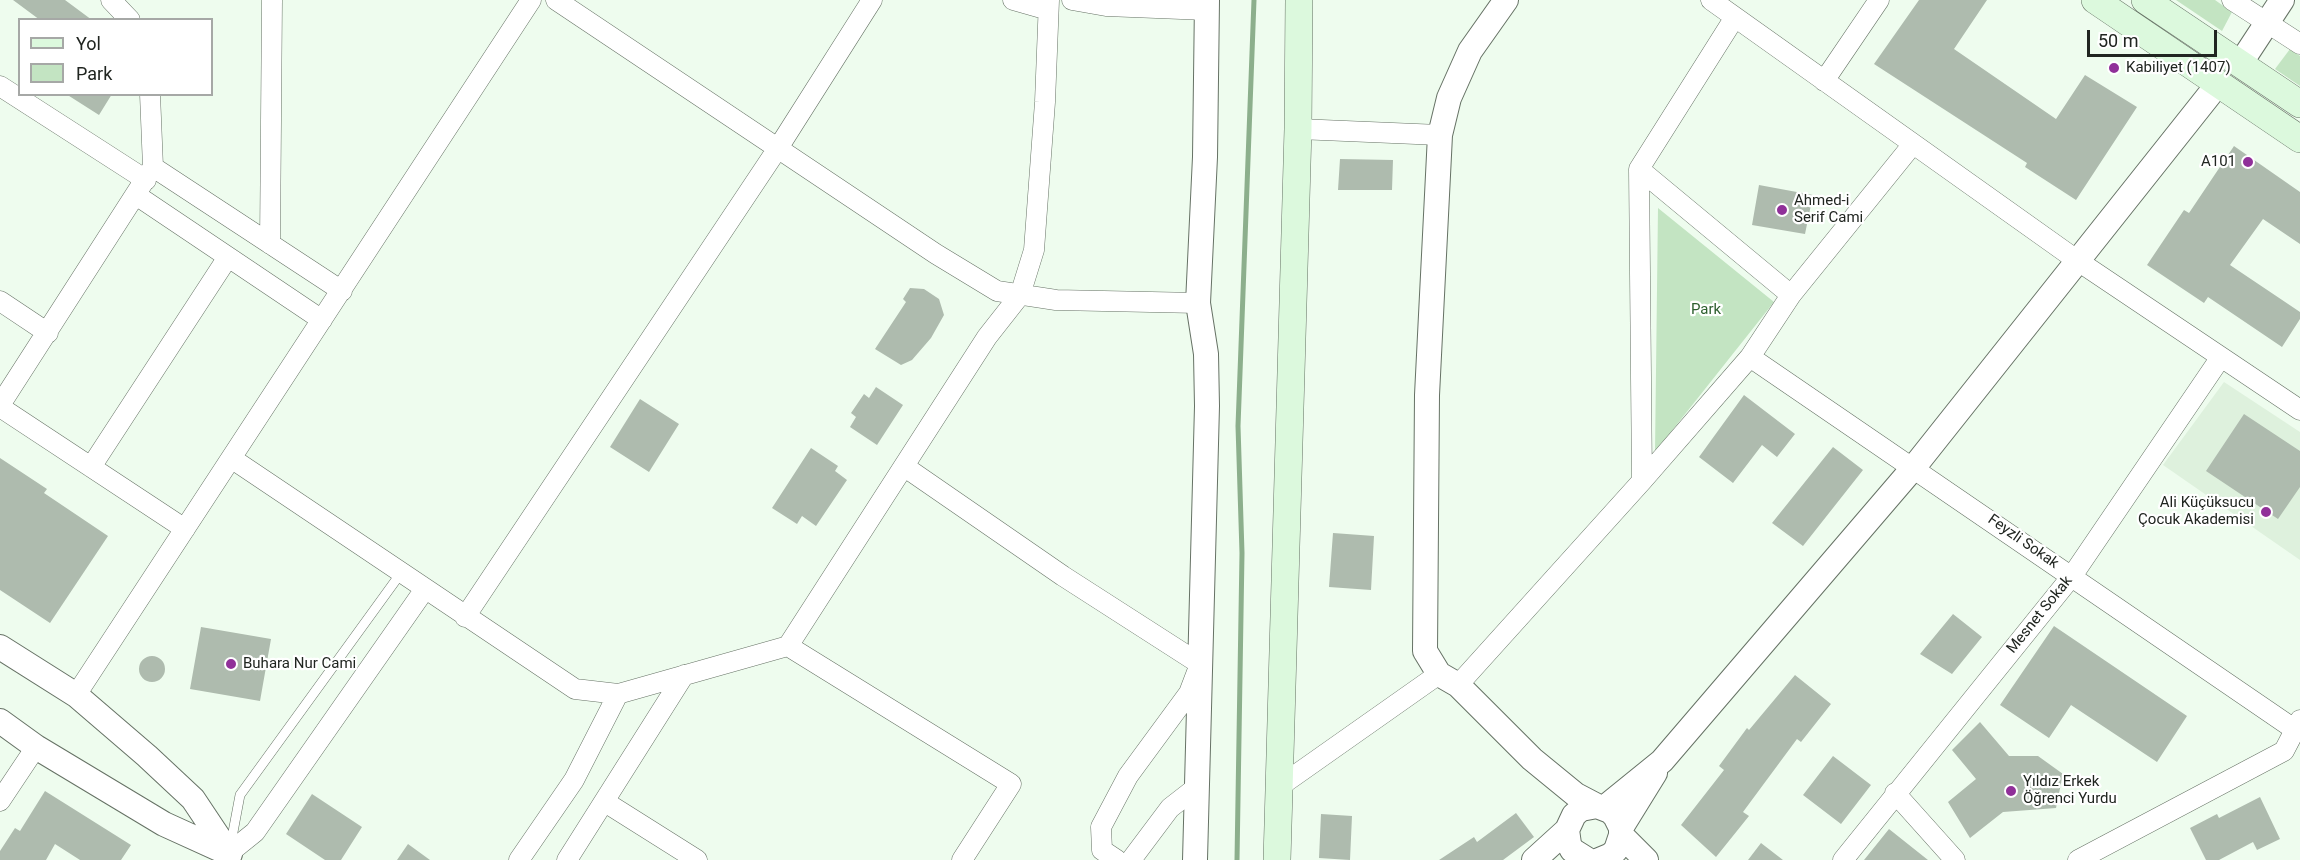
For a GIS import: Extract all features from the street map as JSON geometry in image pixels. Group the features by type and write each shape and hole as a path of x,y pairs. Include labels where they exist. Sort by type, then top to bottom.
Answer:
{"main road":[{"path":"1277,860 1298,129 1299,0"},
{"path":"1298,129 1315,8 1320,0"},
{"path":"2095,0 2300,139"},
{"path":"2145,0 2300,104"}],"street":[{"path":"111,0 128,18"},
{"path":"270,244 272,0"},
{"path":"76,695 531,0"},
{"path":"556,0 777,150 946,261 997,291 1056,300 1198,303"},
{"path":"465,617 777,150 872,0"},
{"path":"231,458 575,689 618,694 788,646 987,337 1020,295 1034,250 1045,102 1048,5 1014,0"},
{"path":"1072,0 1106,6 1207,5 1205,157 1198,303 1206,354 1196,860"},
{"path":"1506,0 1470,51 1449,98 1440,135 1427,395 1425,651 1448,679 1532,759 1576,795 1615,816 1621,831 1646,860"},
{"path":"1711,0 2078,261 2300,410"},
{"path":"1824,81 1879,0"},
{"path":"2232,0 2300,44"},
{"path":"2240,64 2282,0"},
{"path":"1642,481 1639,170 1735,17"},
{"path":"1599,860 1616,850 1621,831 1662,761 1914,467 2218,84"},
{"path":"0,86 145,181 270,244 342,291"},
{"path":"150,96 145,181 0,406 185,529"},
{"path":"1298,129 1440,135"},
{"path":"1280,786 1448,679 1642,481 1750,357 1791,295 1913,144"},
{"path":"1639,170 1791,295"},
{"path":"145,181 228,257 322,320"},
{"path":"91,468 228,257"},
{"path":"0,301 48,333"},
{"name":"Feyzli Sokak","path":"1750,357 2072,576 2297,725"},
{"name":"Mesnet Sokak","path":"1843,860 2072,576 2222,357"},
{"path":"905,466 1063,576 1200,664"},
{"path":"234,857 255,832 425,589"},
{"path":"788,646 1011,784 962,860"},
{"path":"0,647 76,695 147,756 193,799 234,857"},
{"path":"1117,860 1102,850 1101,827 1128,776 1188,693 1200,664"},
{"path":"567,860 684,675"},
{"path":"519,860 574,780 618,694"},
{"path":"0,721 36,747 164,824 234,857"},
{"path":"2078,860 2284,751 2297,725"},
{"path":"0,801 36,747"},
{"path":"1532,759 1558,795 1568,826 1569,844 1572,850 1588,860"},
{"path":"1534,860 1568,826 1581,809 1601,807 1662,761"},
{"path":"1131,860 1170,808 1197,787"},
{"path":"1895,793 1955,860"},
{"path":"605,802 698,860"}],"lane":[{"path":"234,857 240,795 401,573"}],"shaded area":[{"name":"Ali Küçüksucu Çocuk Akademisi","path":"2224,382 2300,432 2300,560 2163,465"}],"green space":[{"path":"2176,0 2215,0 2232,12 2222,31"},
{"path":"2290,49 2300,56 2300,86 2275,69"},
{"name":"Park","path":"1658,208 1774,302 1655,452"}],"building":[{"path":"13,0 65,0 89,18 37,18"},
{"path":"1919,0 1987,0 1954,49 2056,119 2085,75 2137,107 2076,200 2025,167 2027,163 1874,64"},
{"path":"69,96 111,96 99,115"},
{"path":"2234,146 2300,192 2300,244 2263,219 2230,265 2300,312 2300,319 2282,347 2208,297 2204,303 2147,265 2184,210 2189,213"},
{"path":"1340,159 1393,160 1392,190 1338,190"},
{"name":"Ahmed-i Serif Cami","path":"1759,185 1813,195 1805,234 1752,225"},
{"path":"910,288 924,289 939,299 944,315 931,338 912,360 901,365 875,349 906,302 903,299"},
{"path":"876,387 903,405 877,445 850,427 856,417 851,413 864,394 869,398"},
{"path":"1744,395 1795,434 1777,457 1762,445 1733,483 1699,457"},
{"path":"640,399 679,424 649,472 610,447"},
{"path":"2244,414 2300,451 2300,487 2278,519 2206,471"},
{"path":"1833,447 1863,470 1803,546 1772,523"},
{"path":"811,448 838,466 835,471 847,480 816,526 802,516 797,524 772,508"},
{"path":"0,458 47,489 44,493 108,536 50,623 0,590"},
{"path":"1333,533 1374,536 1371,590 1329,587"},
{"path":"1953,614 1982,637 1952,674 1920,654"},
{"path":"2054,626 2187,716 2157,762 2071,705 2049,738 2000,705"},
{"name":"Buhara Nur Cami","path":"201,627 271,639 260,701 190,689"},
{"path":"152,656 162,659 165,669 162,679 152,682 142,679 139,669 142,659"},
{"path":"1795,675 1831,704 1801,742 1797,739 1743,812 1749,816 1716,857 1681,825 1724,770 1719,766 1747,728 1749,730"},
{"name":"Yıldız Erkek Öğrenci Yurdu","path":"1980,722 2009,756 2038,756 2063,774 2056,808 2003,812 1970,838 1948,802 1976,779 1952,750"},
{"path":"1833,756 1871,785 1841,824 1803,795"},
{"path":"45,791 131,845 121,860 80,860 55,844 46,860 0,860 0,851 15,828 20,831"},
{"path":"312,794 362,827 341,860 325,860 286,834"},
{"path":"2260,797 2280,839 2257,850 2253,842 2219,860 2206,860 2190,828 2217,814 2219,818"},
{"path":"1516,813 1534,837 1503,860 1439,860 1474,837 1477,842"},
{"path":"1321,814 1352,816 1350,860 1319,858"},
{"path":"1889,829 1928,860 1864,860"},
{"path":"1761,843 1783,860 1748,860"},
{"path":"408,844 430,860 397,860"}],"waterway":[{"path":"1237,860 1242,553 1238,426 1254,0"}],"place":[{"name":"Kabiliyet (1407)","path":"2114,68"},
{"name":"A101","path":"2248,162"},
{"name":"Ahmed-i Serif Cami","path":"1782,210"},
{"name":"Ali Küçüksucu Çocuk Akademisi","path":"2266,512"},
{"name":"Buhara Nur Cami","path":"231,664"},
{"name":"Yıldız Erkek Öğrenci Yurdu","path":"2011,791"}]}
